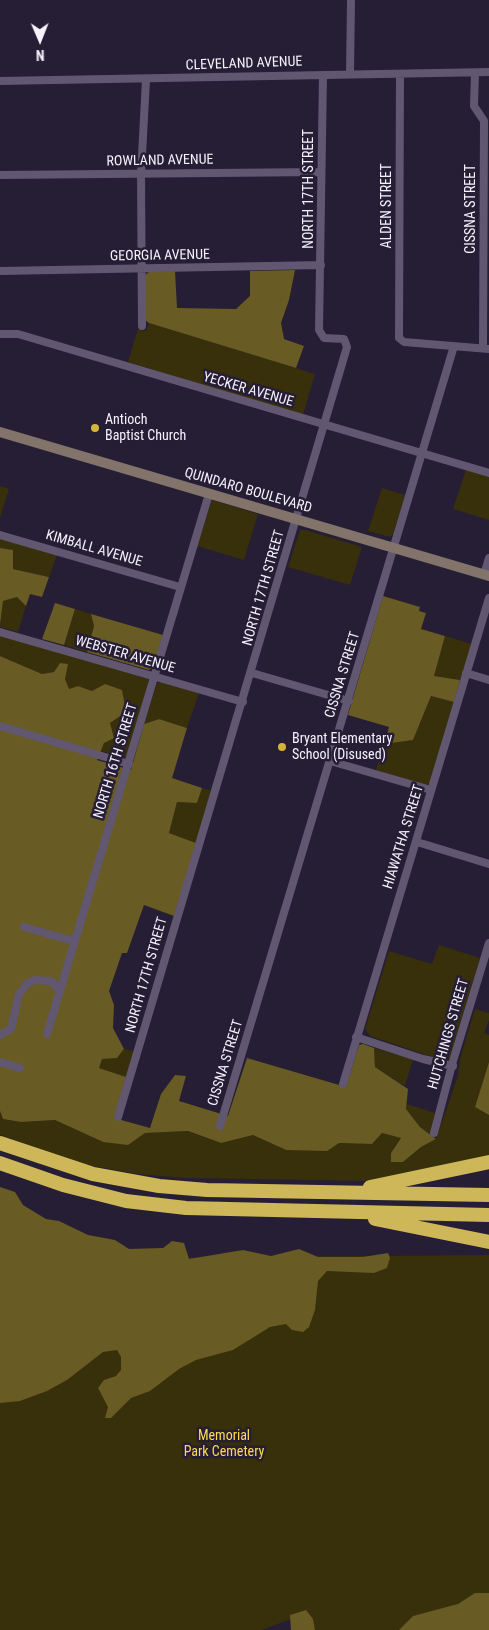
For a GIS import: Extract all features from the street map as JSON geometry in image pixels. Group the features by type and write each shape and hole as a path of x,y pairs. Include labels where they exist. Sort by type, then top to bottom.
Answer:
{"highway":[{"path":"0,1143 93,1174 158,1186 206,1190 489,1195"},
{"path":"340,1192 489,1162"},
{"path":"0,1163 63,1185 126,1201 186,1208 489,1216"},
{"path":"340,1212 489,1242"}],"main road":[{"name":"QUINDARO BOULEVARD","path":"0,432 486,576"}],"street":[{"path":"350,74 351,0"},
{"name":"CLEVELAND AVENUE","path":"0,81 146,80 323,74 489,72"},
{"name":"CISSNA STREET","path":"475,73 474,106 484,121 486,348"},
{"name":"NORTH 17TH STREET","path":"118,1117 298,520 348,342 344,339 324,338 320,335 323,74"},
{"name":"ALDEN STREET","path":"400,74 399,338 404,342 454,346"},
{"path":"142,326 141,174 146,80"},
{"name":"ROWLAND AVENUE","path":"0,175 321,172"},
{"name":"GEORGIA AVENUE","path":"0,272 322,265"},
{"name":"YECKER AVENUE","path":"0,334 18,334 489,473"},
{"path":"454,346 486,348"},
{"name":"CISSNA STREET","path":"220,1126 454,346"},
{"name":"NORTH 16TH STREET","path":"47,1034 73,942 129,764 209,494"},
{"name":"KIMBALL AVENUE","path":"0,535 180,587"},
{"path":"486,576 489,558"},
{"name":"HIAWATHA STREET","path":"344,1084 356,1038 417,842 489,598"},
{"name":"WEBSTER AVENUE","path":"0,632 243,702"},
{"path":"252,673 348,701"},
{"path":"466,673 489,680"},
{"path":"0,726 129,764"},
{"path":"330,761 432,790"},
{"path":"417,842 489,864"},
{"path":"24,927 73,942"},
{"name":"HUTCHINGS STREET","path":"434,1133 453,1066 453,1060 489,943"},
{"path":"0,1035 11,1029 19,994 24,986 40,980 51,981 59,990"},
{"path":"356,1038 423,1059 453,1066"},
{"path":"0,1062 20,1068"}],"green space":[{"path":"149,323 315,374 303,415 128,362 138,329 146,331"},
{"path":"466,470 489,476 489,520 453,509"},
{"path":"0,486 9,489 0,518"},
{"path":"382,488 405,495 393,535 390,537 368,531"},
{"path":"212,500 258,514 244,560 197,546"},
{"path":"300,530 362,547 350,585 288,567"},
{"path":"0,539 57,555 49,577 13,569 13,550 0,548"},
{"path":"17,597 26,606 18,632 0,627 3,601"},
{"path":"75,609 91,614 94,626 87,652 64,645"},
{"path":"0,635 149,679 127,757 100,751 104,743 92,691 78,686 68,689 65,679 54,672 42,674 0,656"},
{"path":"445,636 472,644 460,680 434,676"},
{"path":"161,682 199,693 187,728 159,719 144,724 157,683"},
{"path":"431,696 454,702 430,783 426,785 376,770 385,741 392,743 413,740"},
{"path":"202,788 212,791 196,843 169,833 177,802 197,803"},
{"path":"439,945 480,958 450,1057 441,1060 370,1036 365,1029 389,951 432,964"},
{"path":"475,1009 489,1013 489,1020 484,1033 489,1035 489,1062 475,1107 489,1115 489,1158 372,1181 185,1178 137,1174 82,1164 0,1135 0,1111 3,1119 21,1122 55,1120 103,1142 145,1133 187,1131 221,1143 253,1135 286,1150 339,1143 372,1144 382,1133 401,1138 391,1153 391,1161 403,1162 421,1147 436,1139 458,1076 460,1059"},
{"path":"374,1048 413,1059 405,1086 375,1067"},
{"path":"124,1049 134,1051 126,1077 99,1068 102,1059 117,1058"},
{"path":"407,1104 435,1113 430,1134 420,1127 406,1109"},
{"name":"Memorial Park Cemetery","path":"489,1255 489,1630 311,1630 304,1614 262,1630 0,1630 0,1259"}],"shaded area":[{"path":"295,270 289,300 281,323 284,339 304,346 296,368 149,323 145,320 145,275 149,272 175,271 177,308 236,309 250,296 250,271"},
{"path":"0,548 13,550 13,569 49,577 42,597 30,594 26,606 17,597 3,601 0,625"},
{"path":"383,596 420,607 419,611 426,613 421,629 445,636 434,676 460,680 454,702 431,696 413,740 392,743 385,741 389,727 348,715"},
{"path":"55,603 75,609 64,645 42,639"},
{"path":"91,614 163,635 153,668 149,670 87,652 94,626"},
{"path":"0,656 42,674 54,672 60,663 68,664 65,679 69,689 78,686 92,691 105,684 122,690 126,712 110,723 114,738 104,743 97,760 131,770 144,724 159,719 187,728 172,778 202,788 197,803 177,802 169,833 196,843 174,916 144,905 127,953 122,953 109,991 114,1005 113,1028 124,1049 117,1058 102,1059 99,1068 126,1077 114,1118 150,1128 161,1094 175,1075 186,1076 179,1101 228,1116 247,1058 346,1087 359,1045 363,1044 374,1048 375,1067 408,1089 406,1109 420,1127 436,1139 421,1147 403,1162 391,1162 391,1153 401,1138 382,1133 372,1144 339,1143 327,1151 286,1150 253,1135 221,1143 188,1131 145,1133 128,1145 103,1142 55,1120 21,1122 3,1119 0,1111"},
{"path":"489,1062 489,1115 475,1107"},
{"path":"0,1187 15,1192 23,1205 46,1219 59,1221 88,1235 115,1240 129,1249 163,1248 172,1241 184,1243 189,1259 243,1250 271,1256 299,1249 318,1257 363,1257 388,1253 390,1258 387,1268 374,1273 327,1271 318,1281 315,1310 309,1327 303,1332 292,1330 286,1324 270,1327 233,1350 196,1360 179,1369 150,1391 131,1398 111,1418 105,1418 108,1407 98,1388 104,1380 116,1376 121,1370 121,1357 117,1350 103,1352 67,1380 47,1391 20,1401 0,1403"},
{"path":"475,1593 489,1593 489,1630 399,1630 413,1616 458,1604"},
{"path":"306,1610 313,1619 315,1630 291,1630 290,1615"}],"place":[{"name":"Antioch Baptist Church","path":"95,428"},
{"name":"Bryant Elementary School (Disused)","path":"282,747"}]}
